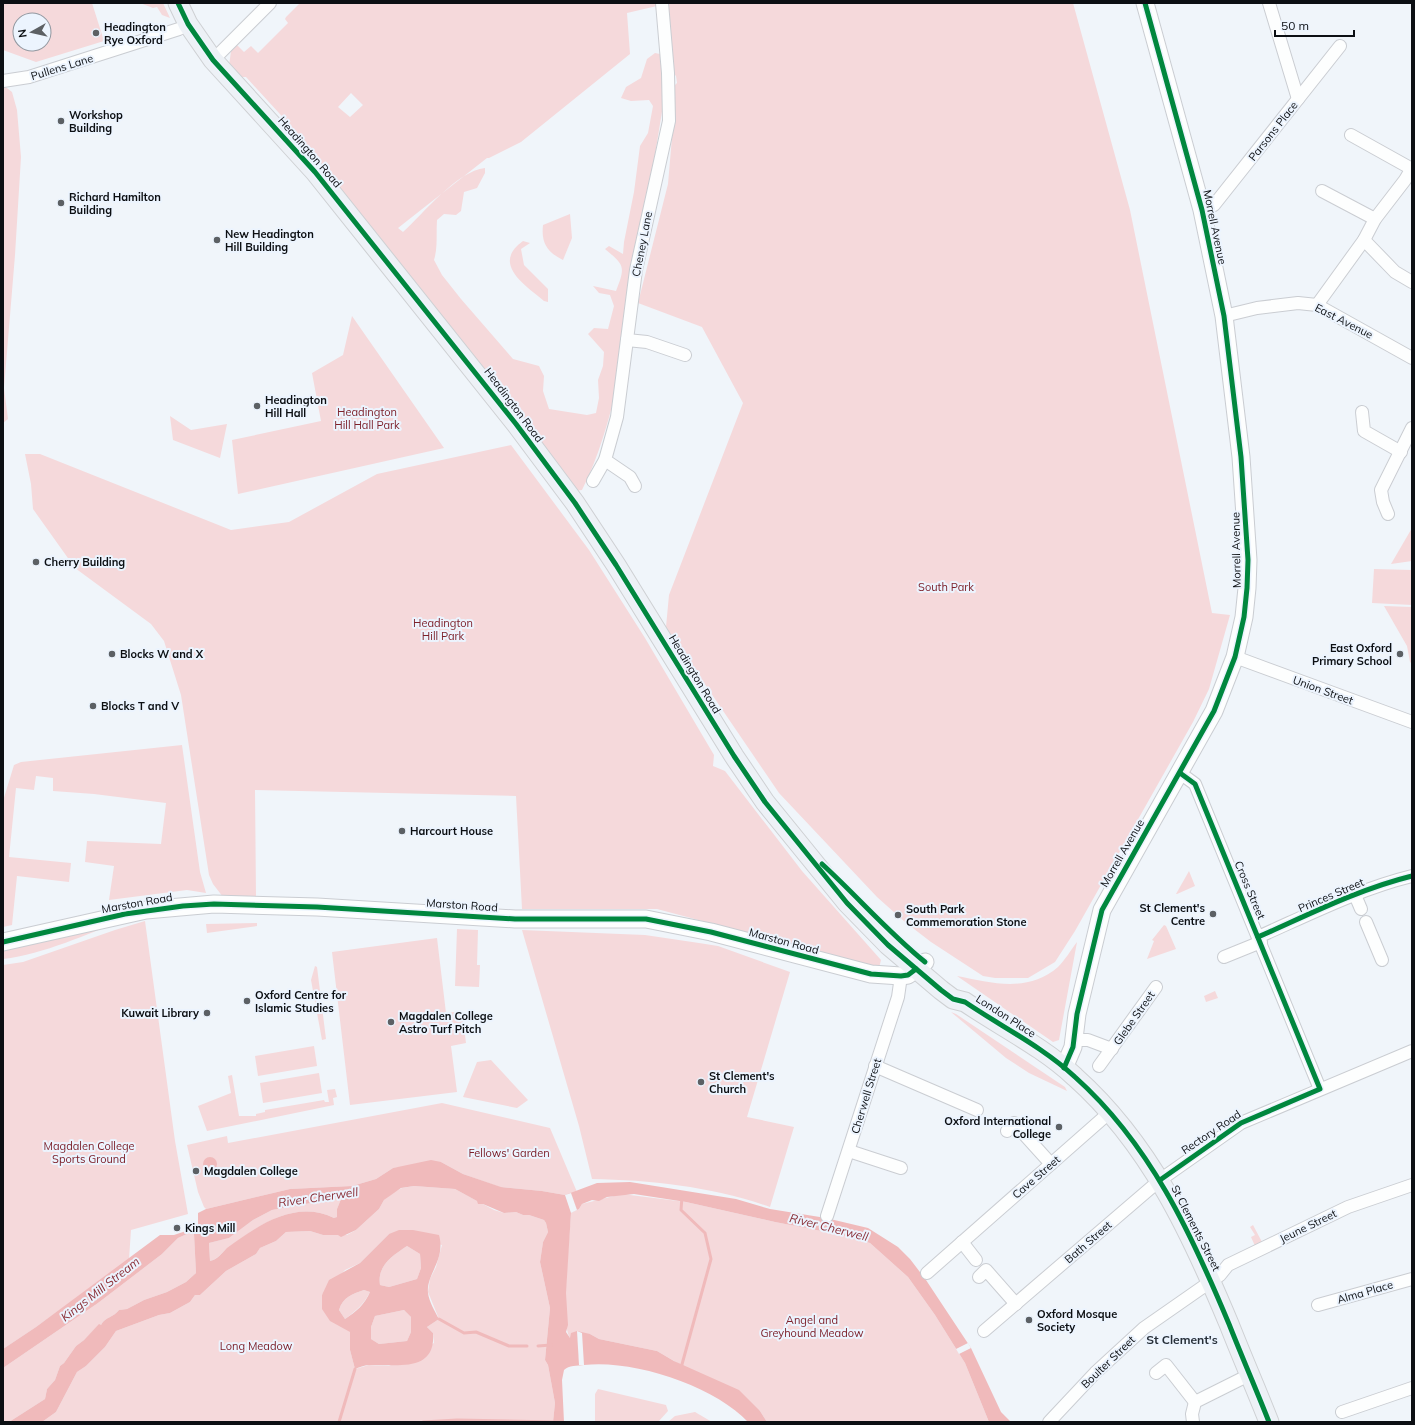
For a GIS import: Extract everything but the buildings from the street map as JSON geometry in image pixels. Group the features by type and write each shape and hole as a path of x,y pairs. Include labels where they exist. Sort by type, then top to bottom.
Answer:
{"main road":[{"name":"Headington Road","path":"178,3 188,24 213,60 315,172 516,424 574,503 616,565 738,763 765,802 847,903 914,969"},
{"name":"London Place","path":"914,969 953,998 965,1002 1064,1068"},
{"name":"St Clements Street","path":"1064,1068 1110,1112 1139,1148 1160,1180 1188,1230 1211,1281 1269,1422"}],"street":[{"path":"213,60 258,8 270,3"},
{"name":"Cheney Lane","path":"593,481 604,460 617,417 636,270 669,121 668,73 662,3"},
{"name":"Morrell Avenue","path":"1064,1068 1072,1052 1077,1014 1102,910 1214,711 1235,657 1244,617 1248,560 1240,439 1224,316 1202,210 1145,3"},
{"path":"1269,3 1298,99"},
{"name":"Pullens Lane","path":"3,81 29,77 179,29 188,24"},
{"name":"Parsons Place","path":"1202,210 1214,205 1340,46"},
{"path":"1317,305 1364,240 1374,218 1412,169 1351,135"},
{"path":"1322,190 1374,218"},
{"path":"1364,240 1395,272 1412,282"},
{"name":"East Avenue","path":"1224,316 1257,308 1298,302 1317,305 1412,358"},
{"path":"627,340 647,342 685,355"},
{"path":"1362,412 1364,431 1402,452"},
{"path":"1388,514 1383,502 1381,490 1402,452 1412,428"},
{"path":"604,460 630,477 635,486"},
{"name":"Union Street","path":"1235,657 1412,722"},
{"name":"Cross Street","path":"1180,773 1195,784 1320,1089"},
{"name":"Princes Street","path":"1224,957 1259,939 1355,895 1395,880 1412,876"},
{"path":"1355,895 1361,909"},
{"name":"Marston Road","path":"3,942 146,910 214,904 317,907 515,919 646,918 718,934 871,974 914,969"},
{"path":"1366,922 1382,960"},
{"name":"Cherwell Street","path":"827,1216 898,997 914,969"},
{"name":"Glebe Street","path":"1099,1066 1156,987"},
{"name":"Glebe Street","path":"1074,1040 1088,1040 1112,1049"},
{"name":"Rectory Road","path":"1160,1180 1241,1123 1412,1051"},
{"path":"875,1066 977,1110"},
{"name":"Cave Street","path":"927,1273 1110,1112"},
{"path":"1007,1130 1014,1124 1051,1164"},
{"path":"849,1151 901,1168"},
{"name":"Bath Street","path":"984,1331 1160,1180"},
{"name":"Jeune Street","path":"1211,1281 1228,1265 1348,1206 1412,1185"},
{"path":"962,1242 976,1260"},
{"path":"979,1277 986,1270 1016,1304"},
{"name":"Alma Place","path":"1318,1305 1412,1279"},
{"name":"Boulter Street","path":"1049,1422 1095,1373 1144,1328 1211,1281"},
{"path":"1156,1373 1166,1365 1195,1402"},
{"path":"1193,1422 1192,1414 1195,1402 1249,1374"},
{"path":"1342,1412 1412,1388"}],"green space":[{"path":"3,3 92,3 104,41 36,62 3,50"},
{"path":"140,3 163,3 170,18 162,15 157,7 153,8"},
{"path":"300,3 657,3 657,6 627,13 630,54 521,142 487,158 463,177 474,171 485,168 485,173 477,188 464,192 461,211 456,215 444,214 437,220 434,260 442,275 513,359 539,366 544,376 543,391 549,409 587,415 596,413 599,398 598,380 603,366 604,352 588,334 594,328 608,329 614,306 610,295 599,293 593,286 616,291 619,283 622,271 621,267 616,259 605,249 609,246 623,254 634,192 640,146 648,133 653,106 649,100 631,101 621,98 626,87 641,78 647,59 655,53 660,54 666,87 618,382 603,438 594,464 582,490 574,491 300,146 301,137 246,77 241,77 229,66 231,51 236,44 244,52 251,46 258,53 288,23 285,19","holes":["351,93 363,105 350,117 338,107","443,193 403,232 398,228"]},
{"name":"South Park","path":"668,3 1073,3 1130,210 1212,613 1230,615 1209,689 1193,722 1075,931 1055,962 1028,978 995,978 983,976 931,942 905,922 877,897 779,793 666,627 669,595 743,403 702,327 638,303 668,184 675,102 674,86 677,83 676,76 674,74"},
{"path":"3,85 12,92 17,110 21,157 15,255 4,388 8,419 3,423"},
{"path":"570,214 572,238 563,260 553,254 546,246 543,237 543,225"},
{"path":"523,241 530,243 521,249 524,265 548,289 548,302 544,301 528,288 514,274 510,258 514,250"},
{"name":"Headington Hill Hall Park","path":"352,316 444,448 238,494 232,440 321,421 312,373 343,355"},
{"path":"170,416 191,430 227,424 220,458 173,440"},
{"name":"Headington Hill Park","path":"511,445 589,550 645,638 714,755 713,766 725,771 802,871 881,960 879,968 657,909 522,909 516,796 255,790 256,897 223,897 213,884 209,875 181,695 164,641 151,624 75,568 33,509 31,484 25,454 40,454 231,530 289,522 377,474"},
{"path":"1412,528 1412,561 1391,564"},
{"path":"1374,569 1412,570 1412,605 1372,603"},
{"path":"1384,606 1412,607 1412,664 1410,662 1407,646"},
{"path":"182,745 200,872 206,893 187,890 109,900 114,866 85,862 87,841 161,844 166,803 94,794 53,791 53,778 36,776 34,790 16,788 9,857 71,863 69,882 17,876 12,925 3,927 3,801 14,765 21,762"},
{"path":"1189,871 1195,886 1176,894"},
{"path":"125,920 50,948 34,953 3,959 3,949"},
{"name":"Magdalen College Sports Ground","path":"145,921 175,1141 188,1214 131,1230 129,1259 36,1327 3,1349 3,965 23,962"},
{"path":"257,923 257,926 207,933 206,924"},
{"path":"1164,925 1166,926 1176,949 1147,959 1154,941 1152,940"},
{"path":"457,929 478,930 477,965 480,965 479,987 455,986"},
{"path":"522,930 645,935 699,943 718,946 790,972 747,1117 794,1127 770,1207 727,1194 682,1186 637,1181 592,1179 579,1126"},
{"name":"Magdalen College Astro Turf Pitch","path":"437,938 446,1013 462,1011 466,1043 451,1046 457,1092 350,1105 332,952"},
{"path":"1077,942 1059,1040 1053,1042 957,976 1009,984 1034,980 1046,975 1058,967"},
{"path":"315,966 317,967 326,1039 322,1040 311,980"},
{"path":"1215,991 1218,998 1206,1002 1204,996"},
{"path":"951,1012 1065,1087 1067,1091 1029,1073 1006,1058"},
{"path":"314,1046 317,1066 258,1076 255,1056"},
{"path":"491,1060 528,1100 517,1108 463,1097 477,1062"},
{"path":"319,1073 322,1093 263,1103 260,1083"},
{"path":"232,1075 239,1116 256,1116 256,1114 265,1112 265,1110 324,1100 325,1102 329,1102 327,1090 335,1089 337,1097 333,1098 334,1105 207,1131 198,1106 231,1093 228,1076"},
{"name":"Fellows' Garden","path":"442,1103 550,1128 577,1192 565,1195 500,1187 463,1174 441,1162 393,1168 376,1179 352,1186 290,1189 206,1209 204,1207 198,1192 187,1145 227,1136 228,1143"},
{"name":"Long Meadow","path":"414,1186 455,1189 494,1210 504,1213 516,1212 523,1215 529,1215 544,1220 546,1223 548,1232 543,1242 540,1262 550,1308 545,1360 548,1365 555,1403 553,1422 42,1422 56,1412 77,1372 86,1366 105,1347 116,1331 159,1315 170,1313 190,1302 195,1295 200,1295 226,1271 256,1254 260,1248 276,1241 286,1232 310,1231 323,1235 347,1235 356,1230 379,1209 384,1200 402,1188","holes":["389,1234 442,1245 436,1267 430,1279 428,1292 439,1319 427,1327 433,1333 434,1343 389,1366 369,1365 355,1369 350,1350 350,1332 322,1295 345,1270 360,1263"]},
{"name":"Angel and Greyhound Meadow","path":"622,1194 686,1202 842,1235 870,1243 908,1277 935,1315 965,1363 989,1422 767,1422 760,1411 657,1351 599,1339 590,1334 570,1338 567,1330 566,1298 571,1213 579,1209 582,1204"},
{"path":"339,1196 341,1199 337,1209 338,1217 334,1218 319,1213 291,1213 264,1224 239,1240 217,1258 210,1261 209,1243 229,1238 253,1220 272,1210 322,1201"},
{"path":"1253,1225 1262,1242 1255,1246 1251,1237 1255,1235 1250,1227"},
{"path":"189,1233 194,1234 196,1273 186,1282 167,1292 144,1300 127,1309 119,1310 105,1320 76,1346 64,1363 60,1366 55,1380 47,1389 45,1399 9,1422 3,1422 3,1368 98,1303 162,1254 178,1238"},
{"path":"407,1246 420,1254 421,1268 417,1279 389,1287 380,1285 383,1267 391,1258"},
{"path":"364,1290 370,1292 368,1296 353,1313 345,1319 339,1310 343,1302 352,1295"},
{"path":"404,1310 411,1317 411,1332 407,1341 379,1344 371,1339 371,1327 375,1316"},
{"path":"598,1389 666,1405 668,1411 658,1422 595,1422 595,1394"},
{"path":"695,1412 712,1422 668,1422 675,1416"}],"water":[{"path":"207,1157 213,1157 217,1161 217,1167 213,1171 207,1171 203,1167 203,1161"},
{"path":"431,1160 441,1162 463,1174 501,1187 565,1195 597,1183 630,1182 736,1199 770,1209 826,1218 868,1228 898,1247 910,1259 926,1280 971,1348 1001,1412 1011,1422 989,1422 965,1363 935,1315 908,1277 870,1243 842,1235 686,1202 634,1194 607,1197 599,1201 592,1200 582,1204 579,1209 571,1213 566,1293 568,1325 566,1332 570,1338 571,1333 577,1331 590,1334 599,1339 657,1351 674,1361 739,1390 760,1411 767,1422 748,1422 733,1409 715,1397 672,1378 626,1366 604,1364 573,1366 564,1370 562,1380 564,1422 553,1422 555,1403 548,1365 545,1360 550,1308 540,1262 543,1242 548,1232 546,1223 544,1220 529,1215 523,1215 516,1212 504,1213 483,1204 478,1204 477,1201 455,1189 414,1186 401,1188 384,1200 379,1209 356,1230 341,1237 338,1235 323,1235 310,1231 286,1232 276,1241 260,1248 256,1254 226,1271 200,1295 195,1295 190,1302 170,1313 159,1315 116,1331 105,1347 86,1366 77,1372 56,1412 42,1422 9,1422 45,1399 47,1389 55,1380 60,1366 64,1363 76,1346 99,1324 101,1325 105,1320 119,1310 127,1309 144,1300 167,1292 186,1282 196,1273 194,1234 189,1233 178,1238 162,1254 98,1303 3,1368 3,1349 36,1327 160,1235 174,1235 198,1227 198,1213 206,1209 290,1189 352,1186 376,1179 393,1168","holes":["339,1196 341,1199 337,1209 337,1217 334,1218 319,1213 291,1213 251,1231 227,1248 217,1258 210,1261 209,1243 229,1238 253,1220 272,1210 322,1201"]},
{"path":"399,1230 413,1230 439,1235 440,1252 430,1279 428,1293 439,1319 427,1327 433,1333 432,1346 428,1355 422,1360 413,1364 368,1365 355,1369 350,1350 350,1332 330,1321 322,1309 322,1295 329,1280 360,1263 389,1234","holes":["407,1246 420,1254 421,1268 417,1279 389,1287 380,1285 383,1267 391,1258","364,1290 370,1292 360,1307 345,1319 339,1310 343,1302 352,1295","404,1310 411,1317 411,1332 407,1341 379,1344 371,1339 371,1327 375,1316"]}],"pier":[{"path":"571,1193 577,1210 571,1213 565,1195"},
{"path":"577,1331 582,1333 584,1365 579,1365"},
{"path":"968,1343 971,1348 959,1354 956,1349"}],"waterway":[{"path":"681,1368 711,1259 705,1233 681,1210 682,1197"},
{"path":"439,1319 464,1333 476,1332 509,1346 527,1346"},
{"path":"538,1346 551,1345"},
{"path":"339,1422 355,1369"},
{"path":"423,1422 457,1420 555,1422"}],"cycle path":[{"path":"178,3 188,24 213,60 315,172 516,424 575,503 616,565 734,756 765,802 847,903 888,945 941,990 953,999 965,1002 1050,1056 1063,1066 1102,1103 1125,1131 1147,1161 1166,1192 1199,1256 1215,1290 1269,1422"},
{"path":"1064,1068 1073,1047 1077,1014 1102,910 1214,711 1235,657 1244,617 1247,588 1248,560 1241,457 1224,316 1202,210 1145,3"},
{"path":"1160,1180 1241,1123 1320,1089 1195,784 1180,773"},
{"path":"822,864 898,939 925,962"},
{"path":"1258,937 1353,895 1392,881 1412,876"},
{"path":"3,942 125,914 183,906 214,904 317,907 515,919 646,919 711,932 871,974 901,976 908,975 916,969"}],"place":[{"name":"Headington Rye Oxford","path":"96,33"},
{"name":"Workshop Building","path":"61,121"},
{"name":"Richard Hamilton Building","path":"61,203"},
{"name":"New Headington Hill Building","path":"217,240"},
{"name":"Headington Hill Hall","path":"257,406"},
{"name":"Cherry Building","path":"36,562"},
{"name":"Blocks W and X","path":"112,654"},
{"name":"East Oxford Primary School","path":"1400,654"},
{"name":"Blocks T and V","path":"93,706"},
{"name":"Harcourt House","path":"402,831"},
{"name":"St Clement's Centre","path":"1213,914"},
{"name":"South Park Commemoration Stone","path":"898,915"},
{"name":"Oxford Centre for Islamic Studies","path":"247,1001"},
{"name":"Kuwait Library","path":"207,1013"},
{"name":"Magdalen College Astro Turf Pitch","path":"391,1022"},
{"name":"St Clement's Church","path":"701,1082"},
{"name":"Oxford International College","path":"1059,1127"},
{"name":"Magdalen College","path":"196,1171"},
{"name":"Kings Mill","path":"177,1228"},
{"name":"Oxford Mosque Society","path":"1029,1320"}],"district":[{"name":"St Clement's","path":"1182,1339"}],"water label":[{"name":"River Cherwell","path":"318,1197"},
{"name":"River Cherwell","path":"829,1227"},
{"name":"Kings Mill Stream","path":"100,1289"}]}
